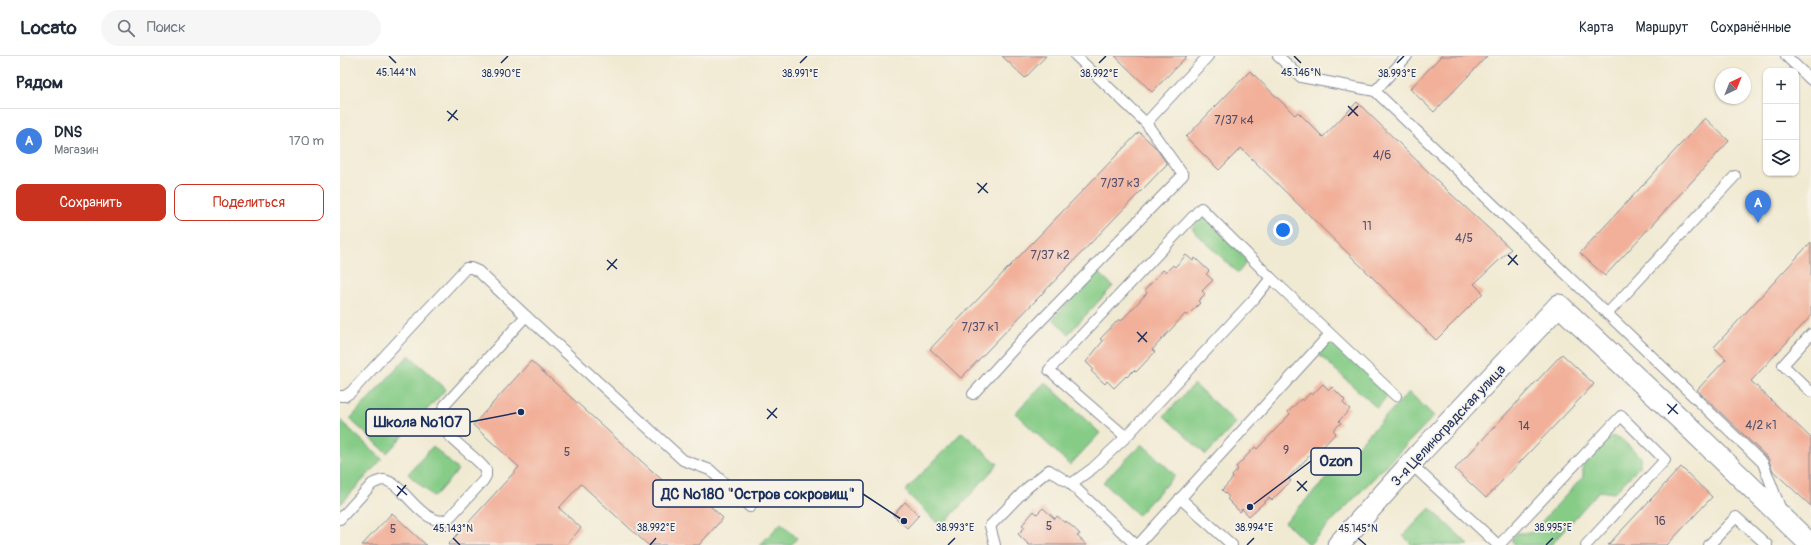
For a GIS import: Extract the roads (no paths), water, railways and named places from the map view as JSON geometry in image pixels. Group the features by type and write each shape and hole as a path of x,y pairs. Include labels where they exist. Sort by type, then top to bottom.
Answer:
{"street":[{"name":"3-я Целиноградская улица","path":"1338,545 1559,305 1687,425 1785,520"},
{"path":"1785,520 1811,545"}],"lane":[{"path":"973,394 1019,343 1183,175 1146,123 1076,56"},
{"path":"1146,123 1208,56"},
{"path":"1278,56 1301,77 1374,91 1763,463 1785,520"},
{"path":"1374,91 1407,56"},
{"path":"1786,56 1811,80"},
{"path":"1607,314 1735,176"},
{"path":"1126,437 1049,370 1200,208 1271,278 1396,396"},
{"path":"340,396 345,396 352,392 466,268 471,268 478,271 683,460 710,470 750,507"},
{"path":"1071,484 1093,468 1126,437 1255,298 1271,278"},
{"path":"340,519 372,484 377,481 384,480 392,484 430,519 443,521 449,518 483,481 486,476 486,470 449,434 441,424 441,413 445,405 526,316"},
{"path":"995,545 990,526 1027,488 1049,470 1071,484 1137,545 1330,334"},
{"path":"1811,334 1783,365 1811,392"},
{"path":"1411,464 1499,545 1621,416 1665,460 1586,545"},
{"path":"1180,498 1232,545"},
{"path":"1709,545 1736,517 1767,545"}],"place":[{"name":"DNS","path":"1758,223"},
{"name":"Школа №107","path":"521,412"},
{"name":"Ozon","path":"1250,507"},
{"name":"ДС №180 \"Остров сокровищ\"","path":"904,521"}]}
